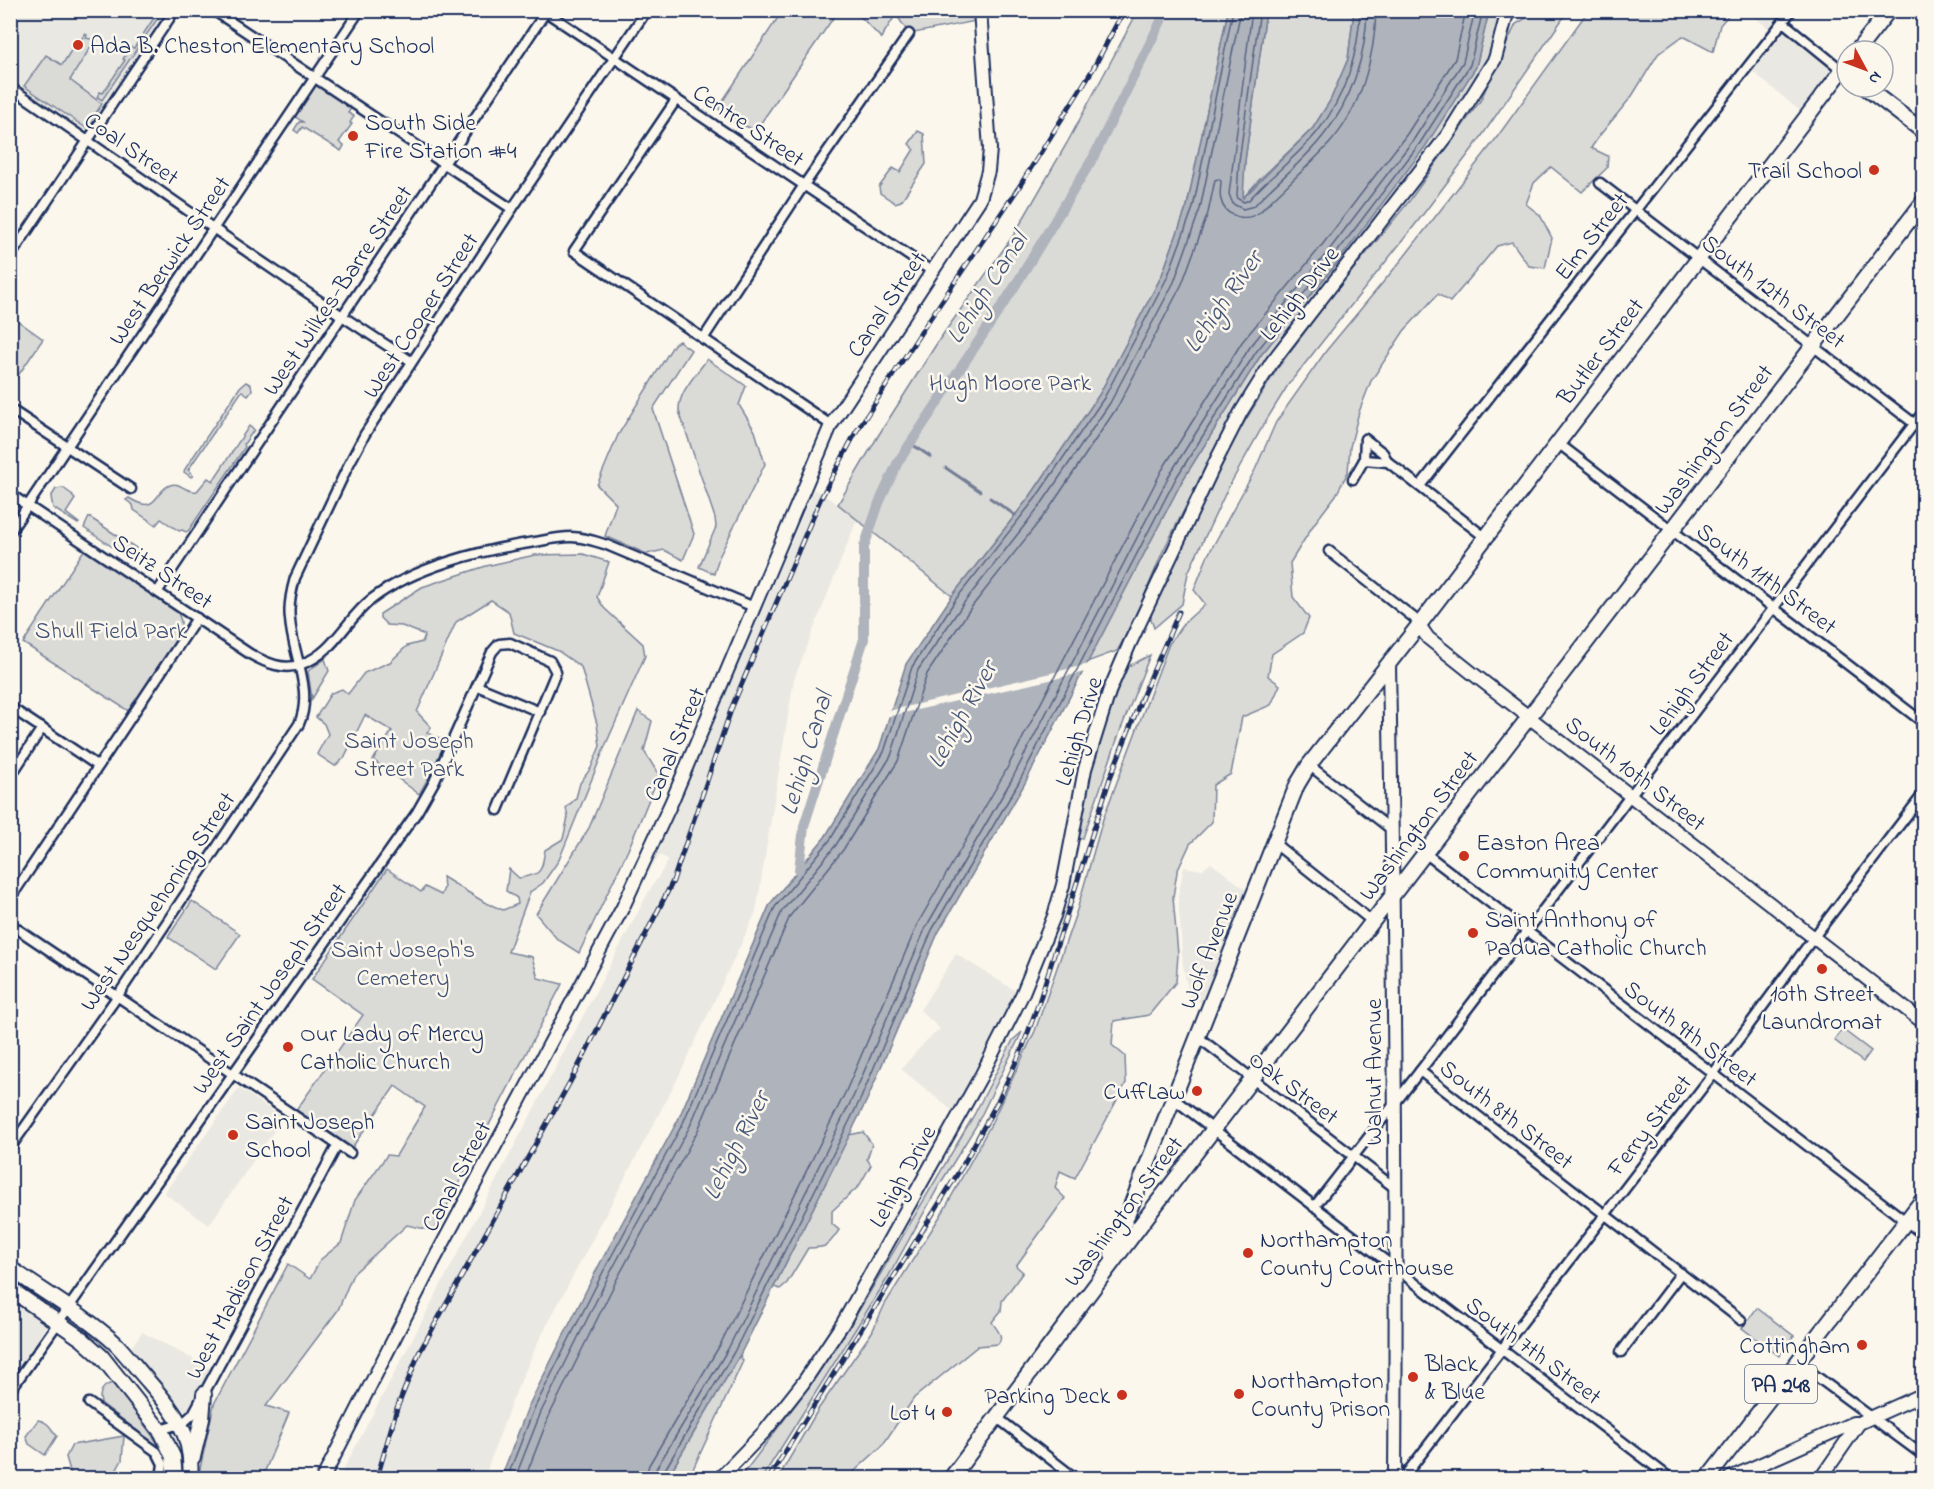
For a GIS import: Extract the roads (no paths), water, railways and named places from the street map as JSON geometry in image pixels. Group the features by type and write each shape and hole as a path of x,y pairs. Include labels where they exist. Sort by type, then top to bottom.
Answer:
{"main road":[{"path":"1866,39 1889,10"},
{"name":"Butler Street","path":"1389,665 1835,82"},
{"path":"1880,99 1923,132"},
{"name":"Washington Street","path":"951,1479 995,1416 1151,1210 1923,201"},
{"name":"Wolf Avenue","path":"1104,1272 1136,1196 1296,785 1309,765 1389,665"},
{"path":"1136,1196 1138,1201 1151,1210"},
{"name":"PA 248","path":"1708,1479 1923,1198"},
{"path":"10,1268 117,1345 165,1400 189,1444 192,1462"},
{"path":"10,1289 86,1342 102,1358 160,1430 173,1457 175,1479"},
{"path":"190,1479 202,1419 204,1394"}],"street":[{"path":"10,257 175,10"},
{"path":"213,10 512,209"},
{"name":"West Berwick Street","path":"10,532 360,10"},
{"name":"West Cooper Street","path":"298,666 289,618 295,578 357,449 411,361 647,10"},
{"name":"Canal Street","path":"323,1479 433,1262 623,907 669,809 831,425 976,207 988,171 989,142 980,10"},
{"name":"Lehigh Drive","path":"720,1479 765,1431 803,1383 843,1323 981,1076 1016,1006 1054,916 1085,768 1109,692 1210,473 1241,412 1272,362 1447,136 1495,59 1508,10"},
{"name":"Elm Street","path":"1420,486 1792,10"},
{"name":"Centre Street","path":"545,11 933,272"},
{"name":"West Wilkes-Barre Street","path":"158,591 545,11"},
{"path":"1783,22 1835,61"},
{"path":"703,339 804,185 909,34"},
{"name":"Coal Street","path":"10,87 213,230 411,361"},
{"path":"676,100 574,251 831,425"},
{"name":"South 12th Street","path":"1600,183 1923,430"},
{"path":"10,409 130,489"},
{"name":"Lehigh Street","path":"1314,1207 1923,411"},
{"path":"1353,479 1364,460 1365,440 1383,453 1389,462 1486,538"},
{"name":"South 11th Street","path":"1558,443 1923,723"},
{"path":"1364,460 1389,462"},
{"name":"Seitz Street","path":"10,494 262,661 281,667 298,666"},
{"path":"298,666 323,653 357,612 371,599 404,580 485,552 562,537 584,538 607,545 754,607"},
{"name":"South 10th Street","path":"1329,550 1414,618 1428,638 1923,1023"},
{"path":"10,899 197,618"},
{"name":"West Saint Joseph Street","path":"10,1391 422,803 434,782 492,652 503,643 512,644 548,660 554,666 556,674 540,712"},
{"name":"Walnut Avenue","path":"1389,665 1396,1270 1395,1479"},
{"name":"West Nesquehoning Street","path":"10,1148 117,996 299,724 305,695 298,666"},
{"path":"477,686 540,712 498,810"},
{"path":"10,707 98,766"},
{"path":"11,775 42,728"},
{"path":"1309,765 1392,830"},
{"name":"Ferry Street","path":"1402,1479 1713,1074 1923,793"},
{"path":"1274,843 1373,922"},
{"name":"South 9th Street","path":"1425,853 1923,1236"},
{"path":"10,924 350,1153"},
{"name":"Oak Street","path":"1198,1037 1395,1188"},
{"name":"South 8th Street","path":"1420,1071 1741,1320"},
{"name":"South 7th Street","path":"1174,1099 1670,1479"},
{"name":"West Madison Street","path":"180,1424 191,1416 204,1394 337,1146"},
{"path":"1621,1352 1681,1273"},
{"path":"1797,1362 1865,1420 1923,1456"},
{"path":"1730,1479 1923,1394"},
{"path":"89,1403 158,1452 163,1464 161,1479"},
{"path":"995,1416 1075,1479"},
{"path":"1821,1479 1865,1420"},
{"path":"160,1430 180,1424"}],"water":[{"name":"Lehigh River","path":"1228,11 1266,11 1245,161 1243,198 1313,128 1330,101 1348,59 1354,11 1489,11 1476,67 1425,147 1337,263 1261,355 1182,481 1024,785 938,933 867,1100 740,1355 667,1478 501,1478 528,1407 597,1269 678,1120 770,904 825,837 879,749 906,664 952,596 1031,495 1099,395 1162,275 1187,206"}],"waterway":[{"name":"Lehigh Canal","path":"799,870 804,826 864,639 864,547 879,503 898,462 1012,291 1093,158 1161,21 1164,10"},
{"path":"910,443 931,457"},
{"path":"946,468 980,491"},
{"path":"990,498 1015,515"}],"railway":[{"path":"377,1478 397,1408 419,1353 575,1073 673,881 732,707 820,500 856,432 1019,187 1093,69 1124,10"},
{"path":"769,1478 963,1165 999,1099 1022,1049 1039,1002 1110,778 1179,612"}],"place":[{"name":"Ada B. Cheston Elementary School","path":"78,45"},
{"name":"South Side Fire Station #4","path":"353,136"},
{"name":"Trail School","path":"1874,170"},
{"name":"Easton Area Community Center","path":"1464,856"},
{"name":"Saint Anthony of Padua Catholic Church","path":"1473,933"},
{"name":"10th Street Laundromat","path":"1822,969"},
{"name":"Our Lady of Mercy Catholic Church","path":"288,1047"},
{"name":"CuffLaw","path":"1197,1091"},
{"name":"Saint Joseph School","path":"233,1135"},
{"name":"Northampton County Courthouse","path":"1248,1253"},
{"name":"Cottingham","path":"1862,1345"},
{"name":"Black & Blue","path":"1413,1377"},
{"name":"Northampton County Prison","path":"1239,1394"},
{"name":"Parking Deck","path":"1122,1395"},
{"name":"Lot 4","path":"947,1412"}],"park label":[{"name":"Hugh Moore Park","path":"1010,382"},
{"name":"Shull Field Park","path":"111,630"},
{"name":"Saint Joseph Street Park","path":"409,754"},
{"name":"Saint Joseph's Cemetery","path":"403,963"}]}
